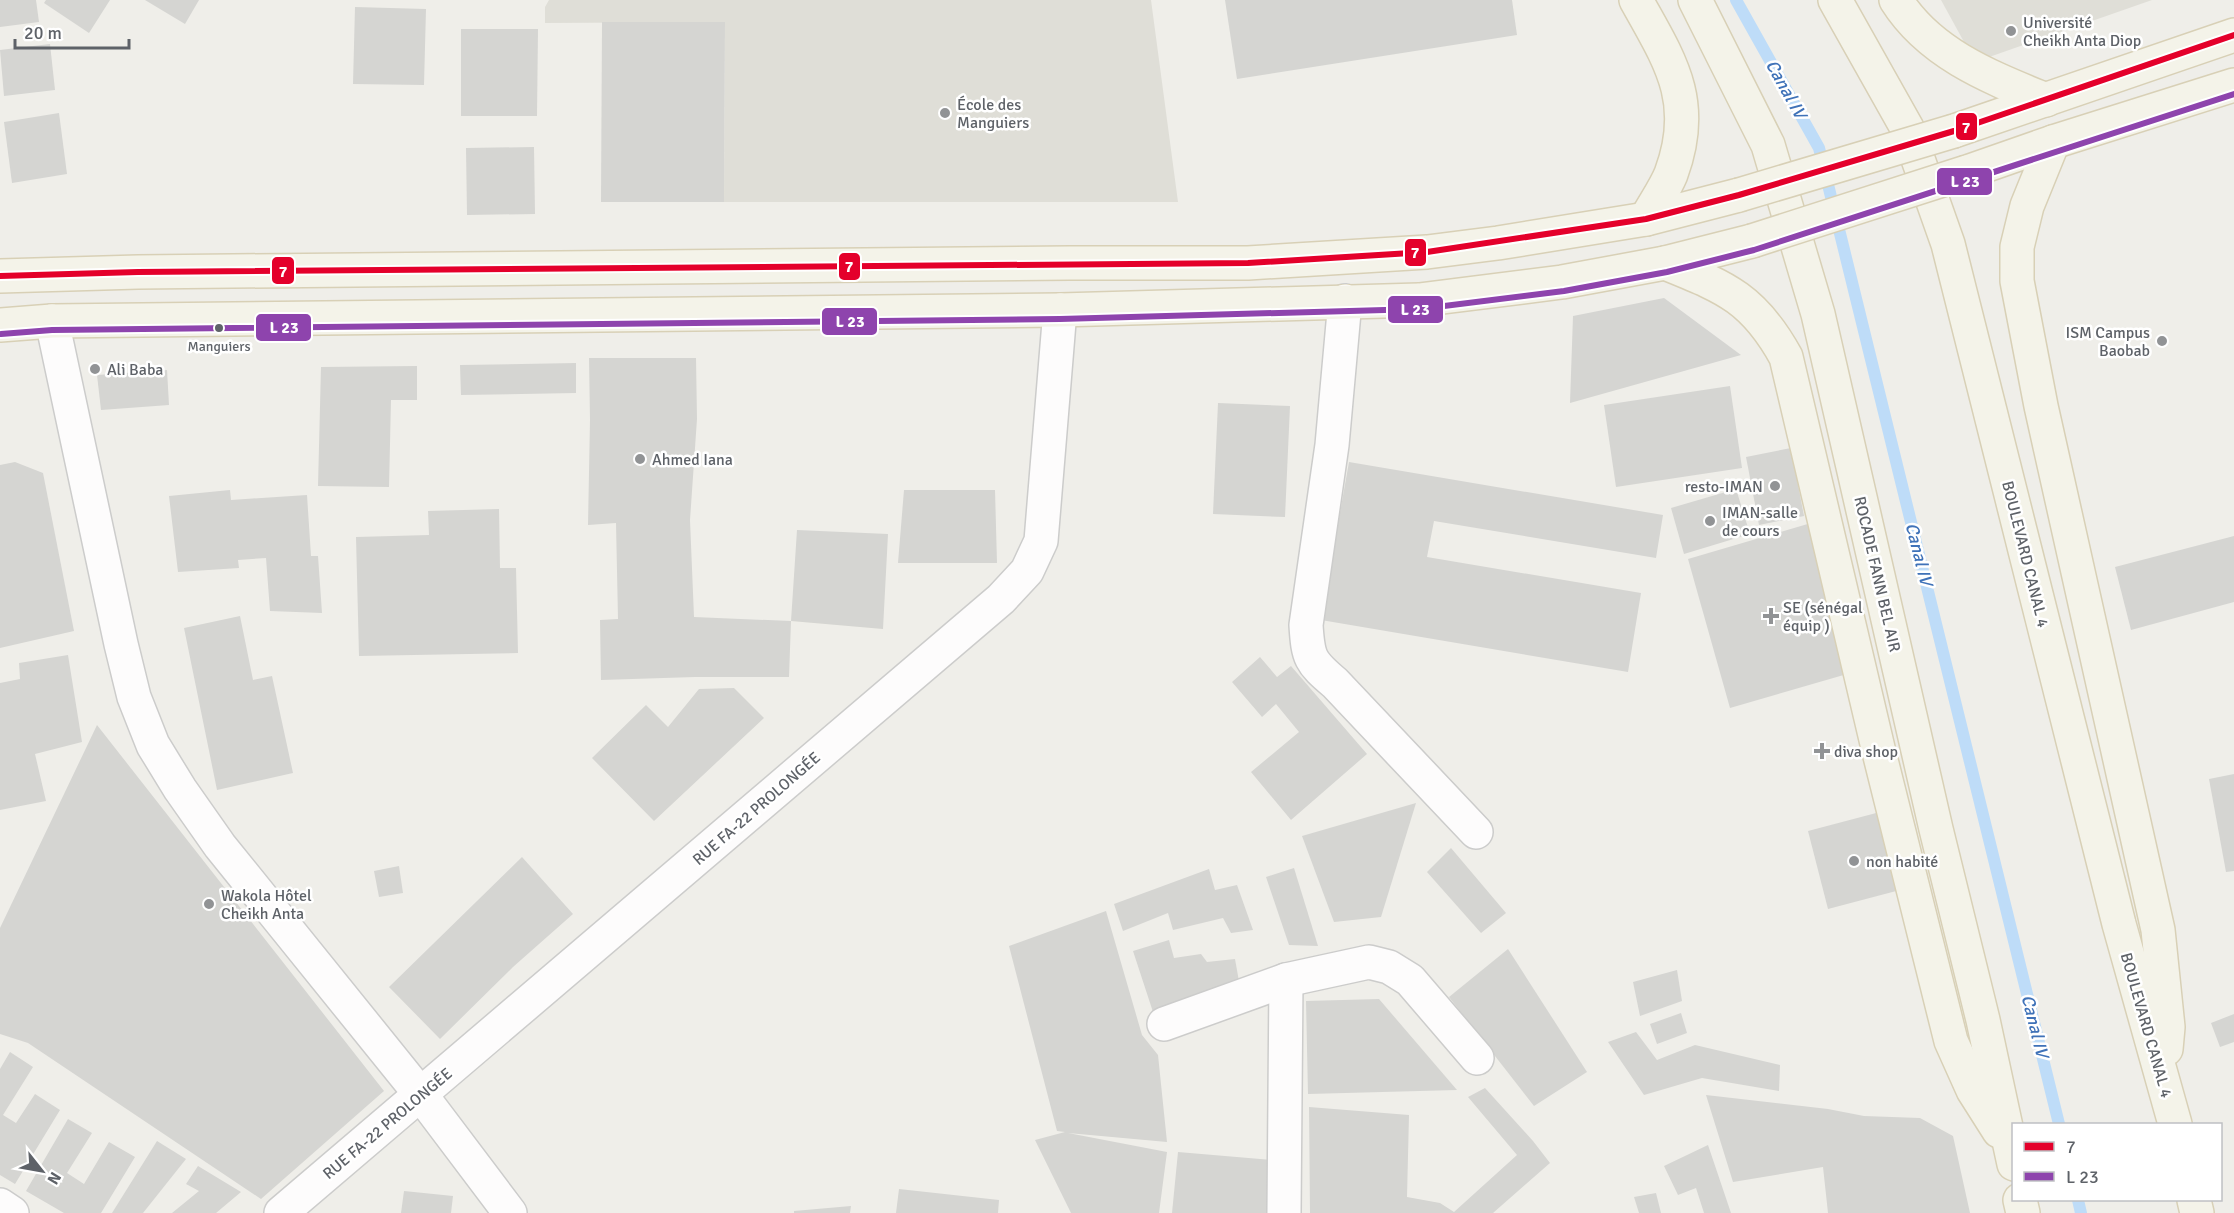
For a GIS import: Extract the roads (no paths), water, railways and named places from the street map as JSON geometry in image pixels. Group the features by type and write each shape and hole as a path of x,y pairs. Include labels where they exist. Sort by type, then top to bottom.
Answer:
{"main road":[{"path":"1636,0 1668,58 1682,98 1681,138 1670,175 1646,219"},
{"name":"ROCADE FANN BEL AIR","path":"1695,0 1768,145 1818,314 1936,829 1983,1020 2012,1157"},
{"name":"BOULEVARD CANAL 4","path":"1835,0 1907,128 1948,244 2119,924 2174,1123"},
{"path":"1896,0 1906,16 1945,50 1975,70 2046,100"},
{"path":"0,276 162,272 1248,263 1427,252 1552,235 1646,219 1739,195 1954,130 2234,35"},
{"path":"0,325 52,321 1060,310 1419,300 1562,282 1665,262 1752,241 2234,85"},
{"path":"2053,142 2027,206 2017,247 2017,281 2041,406 2158,930 2168,1027 2163,1078"},
{"path":"1665,262 1716,284 1737,296 1765,322 1786,357 1878,748 1952,1041 1973,1090 2012,1157"}],"street":[{"path":"1345,301 1332,445 1306,625 1307,650 1316,667 1335,683 1476,832"},
{"name":"RUE FA-22 PROLONGÉE","path":"280,1213 1001,599 1028,571 1041,541 1060,310"},
{"path":"52,321 121,644 134,697 153,745 180,789 220,846 421,1095 510,1213"},
{"path":"1164,1024 1286,980 1369,962 1389,967 1410,980 1477,1058"},
{"path":"1284,1213 1286,980"},
{"path":"0,1205 12,1213"}],"waterway":[{"name":"Canal IV","path":"1736,0 1819,148 2059,1123"},
{"name":"Canal IV","path":"2078,1201 2081,1213"}],"place":[{"name":"Université Cheikh Anta Diop","path":"2011,31"},
{"name":"École des Manguiers","path":"945,113"},
{"name":"Manguiers","path":"219,328"},
{"name":"ISM Campus Baobab","path":"2162,341"},
{"name":"Ali Baba","path":"95,369"},
{"name":"Ahmed Iana","path":"640,459"},
{"name":"resto-IMAN","path":"1775,486"},
{"name":"IMAN-salle de cours","path":"1710,521"},
{"name":"SE (sénégal équip )","path":"1771,616"},
{"name":"diva shop","path":"1822,751"},
{"name":"non habité","path":"1854,861"},
{"name":"Wakola Hôtel Cheikh Anta","path":"209,904"}]}
